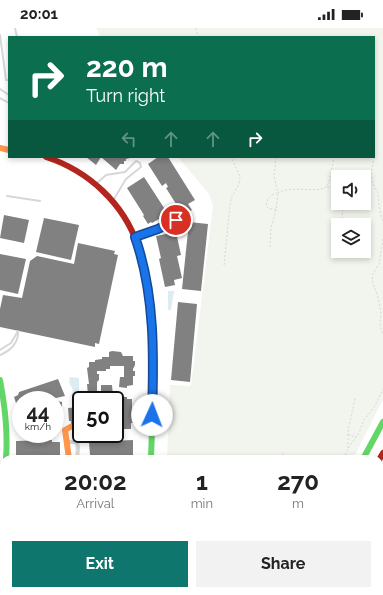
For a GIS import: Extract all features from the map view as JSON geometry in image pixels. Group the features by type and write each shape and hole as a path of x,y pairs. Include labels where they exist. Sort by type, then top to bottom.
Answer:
{"main road":[{"path":"50,158 81,174 96,184 113,200 128,221 142,256 147,278 154,371 151,455"},
{"path":"0,384 6,426 6,455"},
{"path":"366,455 383,422"},
{"path":"69,455 65,432 72,426"}],"street":[{"path":"67,441 72,442"},
{"path":"77,443 77,455"}],"lane":[{"path":"0,35 6,80 8,80"},
{"path":"96,184 106,175 125,172 136,161 140,163 141,167 126,179 113,200"},
{"path":"7,196 40,201"},
{"path":"135,237 158,229 176,220"},
{"path":"0,350 11,343 18,331 15,344 10,350 0,355"}],"path":[{"path":"224,265 230,204 232,196 239,184 240,178 232,158"},
{"path":"270,247 278,193 274,176 276,158"},
{"path":"327,187 334,158"},
{"path":"374,158 371,174 378,196 383,223"},
{"path":"276,210 266,207 266,202 270,196 298,189 315,190 327,187 331,188"},
{"path":"383,238 380,248 379,261 372,280 378,297 381,313 380,326 383,335"},
{"path":"345,455 348,448 358,435 364,420 375,406 383,389"},
{"path":"348,448 348,433 355,398"},
{"path":"348,433 352,436 358,435"}],"shaded area":[{"path":"96,28 383,28 383,399 355,455 167,455 170,385 191,386 213,206 209,194 179,158 375,158 375,36 100,36"},
{"path":"168,291 174,291 171,310 168,310"},
{"path":"70,377 79,378 79,391 73,391 69,382"}],"building":[{"path":"87,158 100,158 96,165"},
{"path":"102,158 130,158 124,161 124,164 120,164 116,170"},
{"path":"157,158 169,158 195,200 188,204 192,210 183,215 166,188 168,187 166,183 162,186 148,164"},
{"path":"144,177 168,214 148,224 127,188"},
{"path":"4,215 29,220 24,243 0,238"},
{"path":"44,218 79,225 71,260 36,252"},
{"path":"189,222 208,224 201,291 182,289"},
{"path":"176,232 181,255 177,256 182,278 174,280 175,285 165,287 156,236"},
{"path":"78,243 115,251 114,254 118,255 99,344 95,343 95,347 0,327 0,309 3,295 22,298 30,261 37,256 74,264"},
{"path":"0,254 26,259 18,294 0,290"},
{"path":"178,302 197,304 190,382 171,380"},
{"path":"109,352 121,352 123,356 133,356 135,365 133,371 135,371 135,376 133,376 133,385 127,386 127,388 119,387 120,377 124,377 124,366 110,366 110,369 106,369 106,371 97,371 97,374 99,374 99,380 97,382 97,391 88,391 87,384 89,384 87,368 89,367 89,362 95,362 95,360 102,359 102,357 109,357"},
{"path":"58,379 63,391 22,391"},
{"path":"101,385 112,385 113,391 101,391"},
{"path":"124,397 127,397 127,399 132,399 132,409 134,409 134,413 132,413 133,423 131,423 131,429 124,429"},
{"path":"68,408 72,408 72,425 71,421 69,421"},
{"path":"124,440 133,440 133,455 90,455 89,443 124,443"},
{"path":"16,443 60,443 60,455 16,455"}],"traffic: fast":[{"path":"138,246 150,298 154,352 151,455"},
{"path":"0,380 6,419 6,455"},
{"path":"365,455 383,422"}],"traffic: slow":[{"path":"0,148 8,150"},
{"path":"68,455 65,430 72,426"}],"traffic: jam":[{"path":"49,158 77,171 103,191 124,216 138,246"}],"route":[{"path":"152,415 154,371 150,302 142,256 135,237 158,229 176,220"}]}
